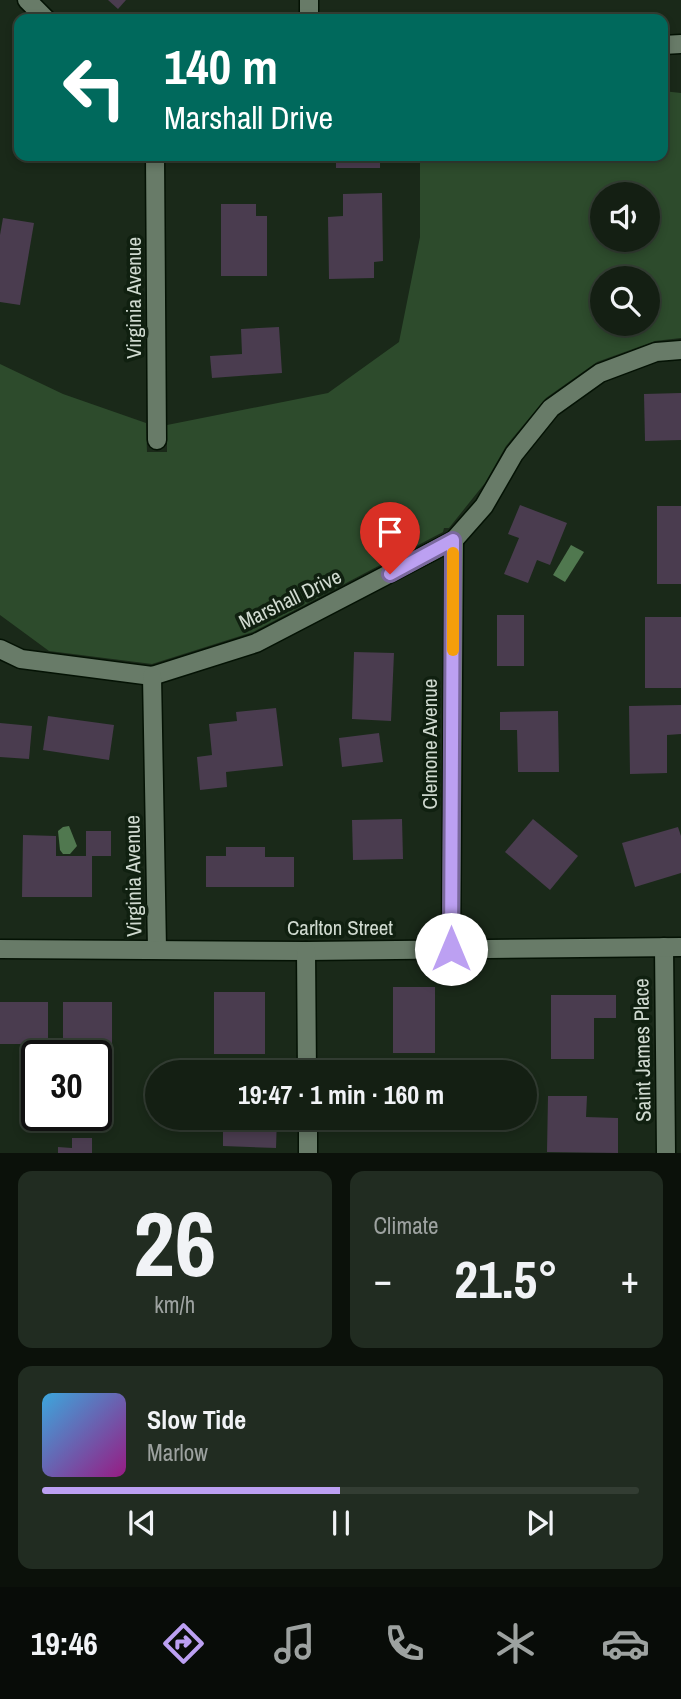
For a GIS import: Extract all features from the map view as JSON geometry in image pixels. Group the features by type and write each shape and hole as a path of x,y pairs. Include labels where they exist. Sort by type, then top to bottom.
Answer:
{"street":[{"path":"27,0 41,14"},
{"name":"Virginia Avenue","path":"155,161 157,440"},
{"name":"Marshall Drive","path":"0,649 21,659 152,676 256,643 453,540 484,506 514,454 551,408 600,373 656,352 681,350"},
{"name":"Clemone Avenue","path":"451,949 453,540"},
{"name":"Virginia Avenue","path":"152,676 157,949"},
{"name":"Carlton Street","path":"0,949 306,951 672,947"},
{"name":"Saint James Place","path":"666,1153 672,947"},
{"path":"306,951 307,1060"},
{"path":"308,1130 308,1153"}],"shaded area":[{"path":"668,92 681,93 681,338 655,341 597,362 546,398 506,446 485,483 449,528 444,528 443,532 253,632 152,664 49,651 0,615 0,364 63,394 146,423 147,452 167,452 167,425 328,393 399,342 420,237 420,161 668,161"},
{"path":"571,545 584,552 565,582 553,575"},
{"path":"69,826 77,846 70,854 63,854 58,831"}],"building":[{"path":"108,0 126,0 118,9"},
{"path":"336,161 380,161 380,168 336,168"},
{"path":"382,193 383,261 374,262 374,278 329,279 328,217 343,216 343,194"},
{"path":"221,204 256,204 256,216 267,216 267,276 221,276"},
{"path":"3,218 34,223 20,305 0,302 0,235"},
{"path":"279,327 282,373 212,378 210,356 242,354 241,329"},
{"path":"681,393 681,440 645,441 644,394"},
{"path":"520,505 567,523 550,565 537,560 528,583 504,574 519,538 508,534"},
{"path":"657,506 681,506 681,584 657,584"},
{"path":"497,615 524,615 524,666 497,666"},
{"path":"645,617 681,617 681,688 645,688"},
{"path":"354,652 394,653 391,721 352,719"},
{"path":"681,705 681,734 667,735 667,773 630,774 629,706"},
{"path":"276,708 283,766 226,772 227,787 200,790 197,757 212,755 209,724 237,721 236,712"},
{"path":"558,711 559,772 518,772 517,730 500,730 500,712"},
{"path":"48,716 114,725 109,760 43,750"},
{"path":"0,723 32,726 29,759 0,757"},
{"path":"379,733 383,762 342,767 339,738"},
{"path":"402,819 403,859 353,860 352,820"},
{"path":"533,819 578,856 550,890 505,852"},
{"path":"678,827 681,836 681,873 635,887 622,843"},
{"path":"86,831 111,831 111,856 92,856 92,897 22,897 23,835 56,836 56,856 86,856"},
{"path":"226,847 265,847 265,857 294,857 294,887 206,887 206,856 226,856"},
{"path":"393,987 435,987 435,1053 393,1053"},
{"path":"214,992 265,992 265,1054 214,1054"},
{"path":"551,995 616,995 616,1018 594,1018 594,1059 551,1059"},
{"path":"0,1002 48,1002 48,1040 21,1040 21,1044 0,1044"},
{"path":"63,1002 112,1002 112,1040 63,1040"},
{"path":"548,1096 587,1096 586,1117 618,1118 618,1153 547,1152"},
{"path":"223,1130 277,1130 276,1148 223,1146"},
{"path":"72,1138 92,1138 92,1153 58,1153 58,1147 72,1148"}],"slow traffic":[{"path":"453,553 453,650"}],"route":[{"path":"390,574 453,540 451,949"}]}
